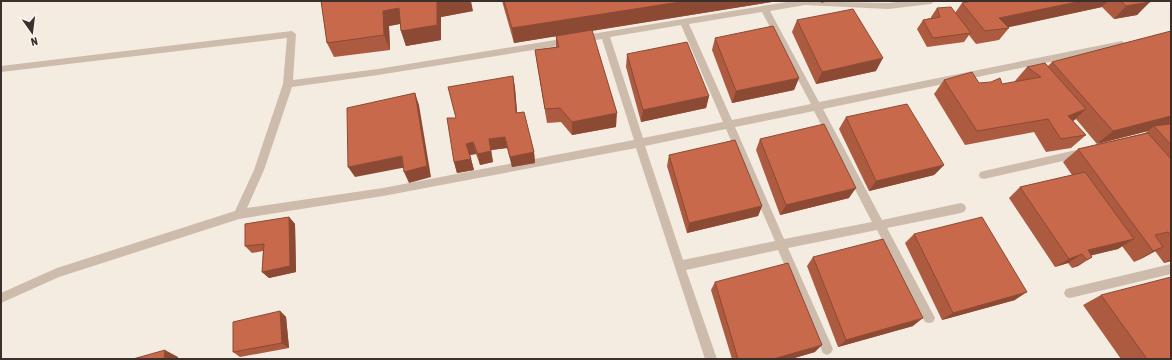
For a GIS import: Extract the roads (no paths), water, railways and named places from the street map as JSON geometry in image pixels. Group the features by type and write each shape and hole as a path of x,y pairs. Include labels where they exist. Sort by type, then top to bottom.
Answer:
{"street":[{"path":"288,84 378,72 805,2 888,6 931,1"},
{"path":"765,9 818,106 929,318"},
{"path":"684,22 730,124 826,349"},
{"path":"1,69 292,34 288,84 259,170 239,214"},
{"path":"604,35 710,359"},
{"path":"1,298 57,273 239,214 383,192 639,143 1133,42"},
{"path":"984,175 1091,150"},
{"path":"679,266 961,208"},
{"path":"1070,293 1171,269"}]}
